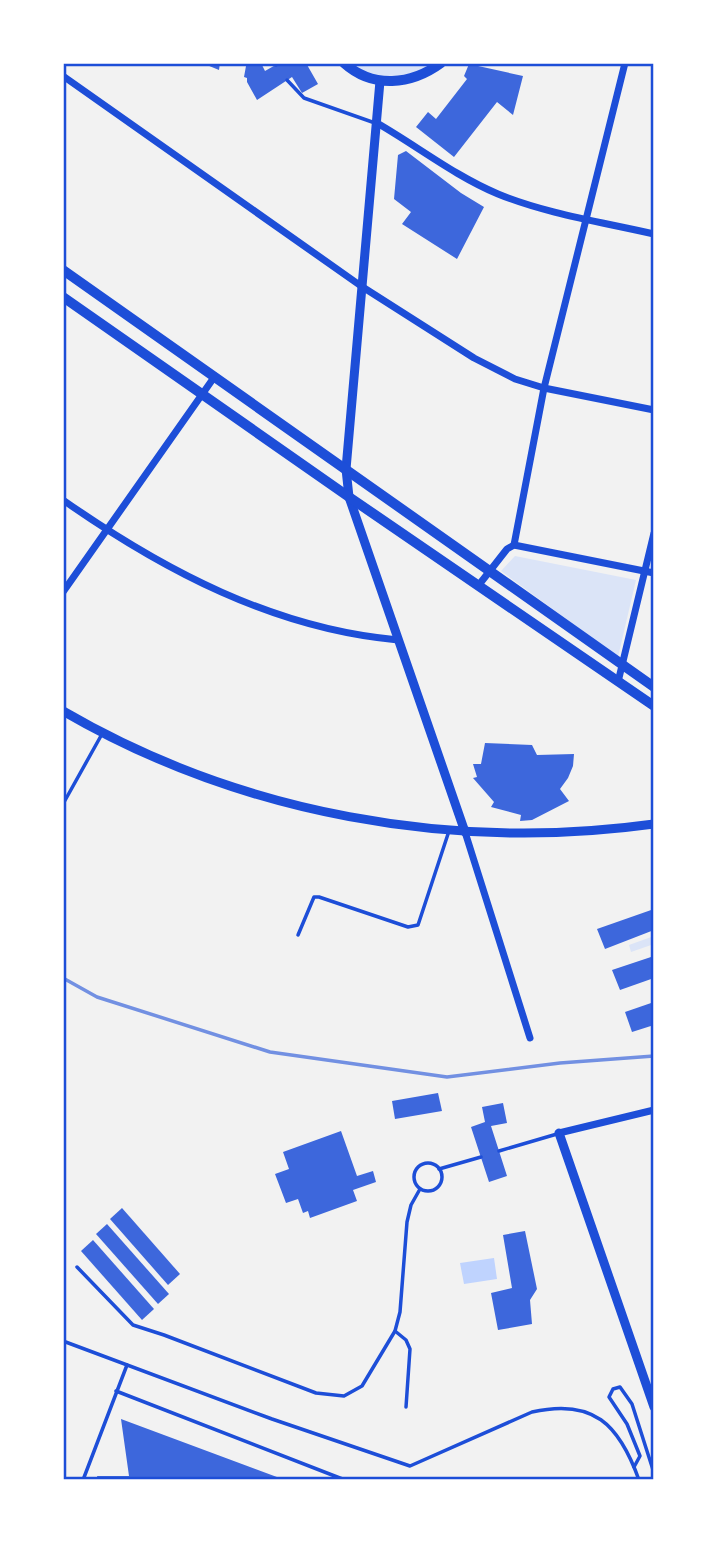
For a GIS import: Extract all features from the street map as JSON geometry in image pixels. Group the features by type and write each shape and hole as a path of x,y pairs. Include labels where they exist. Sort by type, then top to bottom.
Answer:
{"main road":[{"path":"344,63 354,72 380,81 403,81 426,74 441,63"},
{"path":"63,270 654,687"},
{"path":"63,297 654,706"}],"street":[{"path":"514,545 544,388 625,63"},
{"path":"63,76 361,286 474,358 515,379 544,388 654,410"},
{"path":"380,81 346,469 349,497 465,832 530,1038"},
{"path":"377,123 457,173 496,193 535,207 654,234"},
{"path":"63,592 215,376"},
{"path":"63,500 107,531 239,601 302,624 359,637 398,640"},
{"path":"618,682 654,533"},
{"path":"478,586 507,549 514,545 654,573"},
{"path":"63,711 130,747 189,771 299,805 362,820 449,831 567,834 654,824"},
{"path":"654,1110 559,1133 654,1407"}],"lane":[{"path":"287,80 304,99 377,123"},
{"path":"63,804 103,732"},
{"path":"298,934 314,897 408,928 418,925 449,831"},
{"path":"499,1151 559,1133"},
{"path":"439,1169 481,1157"},
{"path":"430,1163 439,1169 442,1180 436,1189 425,1191 416,1185 413,1174 419,1165 430,1163"},
{"path":"77,1267 132,1325 316,1393 344,1396 362,1386 395,1331 400,1312 407,1222 411,1205 420,1189"},
{"path":"395,1331 410,1349 406,1407"},
{"path":"63,1341 272,1419 410,1466 532,1412 574,1407 594,1414 612,1429 639,1480"},
{"path":"83,1480 127,1365"},
{"path":"634,1468 640,1455 627,1424 609,1397 612,1389 620,1387 632,1404 654,1473"},
{"path":"116,1391 345,1480"}],"shaded area":[{"path":"344,63 441,63 426,74 380,81"},
{"path":"515,556 636,580 618,657 501,571"},
{"path":"654,936 654,944 631,952 629,945"}],"water":[{"path":"494,1258 497,1279 464,1284 460,1263"}],"building":[{"path":"202,63 220,63 219,70"},
{"path":"261,63 265,71 279,63 306,63 318,84 302,93 292,77 257,100 247,78 244,77 246,66"},
{"path":"469,64 523,76 513,115 497,102 454,157 416,127 428,112 436,119 467,79 464,76"},
{"path":"406,151 484,207 457,259 402,224 411,212 394,199 398,155"},
{"path":"485,743 532,745 537,755 574,754 573,766 560,789 569,801 532,820 520,821 521,815 491,807 494,802 473,778 477,777 473,764 481,764"},
{"path":"654,909 654,930 605,949 597,929"},
{"path":"654,956 654,978 620,990 612,970"},
{"path":"654,1002 654,1025 632,1032 625,1012"},
{"path":"438,1093 442,1111 395,1119 392,1101"},
{"path":"503,1103 507,1123 491,1126 507,1176 489,1182 471,1127 485,1122 482,1107"},
{"path":"341,1131 357,1176 373,1171 376,1182 353,1190 357,1201 310,1218 308,1211 303,1213 298,1199 286,1203 275,1174 289,1169 283,1152"},
{"path":"122,1208 180,1274 168,1285 110,1219"},
{"path":"107,1224 169,1294 158,1304 96,1234"},
{"path":"525,1231 537,1289 530,1300 532,1324 498,1330 491,1293 512,1288 503,1235"},
{"path":"93,1240 154,1309 142,1320 81,1251"},
{"path":"121,1419 285,1480 98,1480 97,1476 129,1476"}],"railway":[{"path":"63,978 97,997 270,1052 447,1077 560,1063 654,1056"}]}
